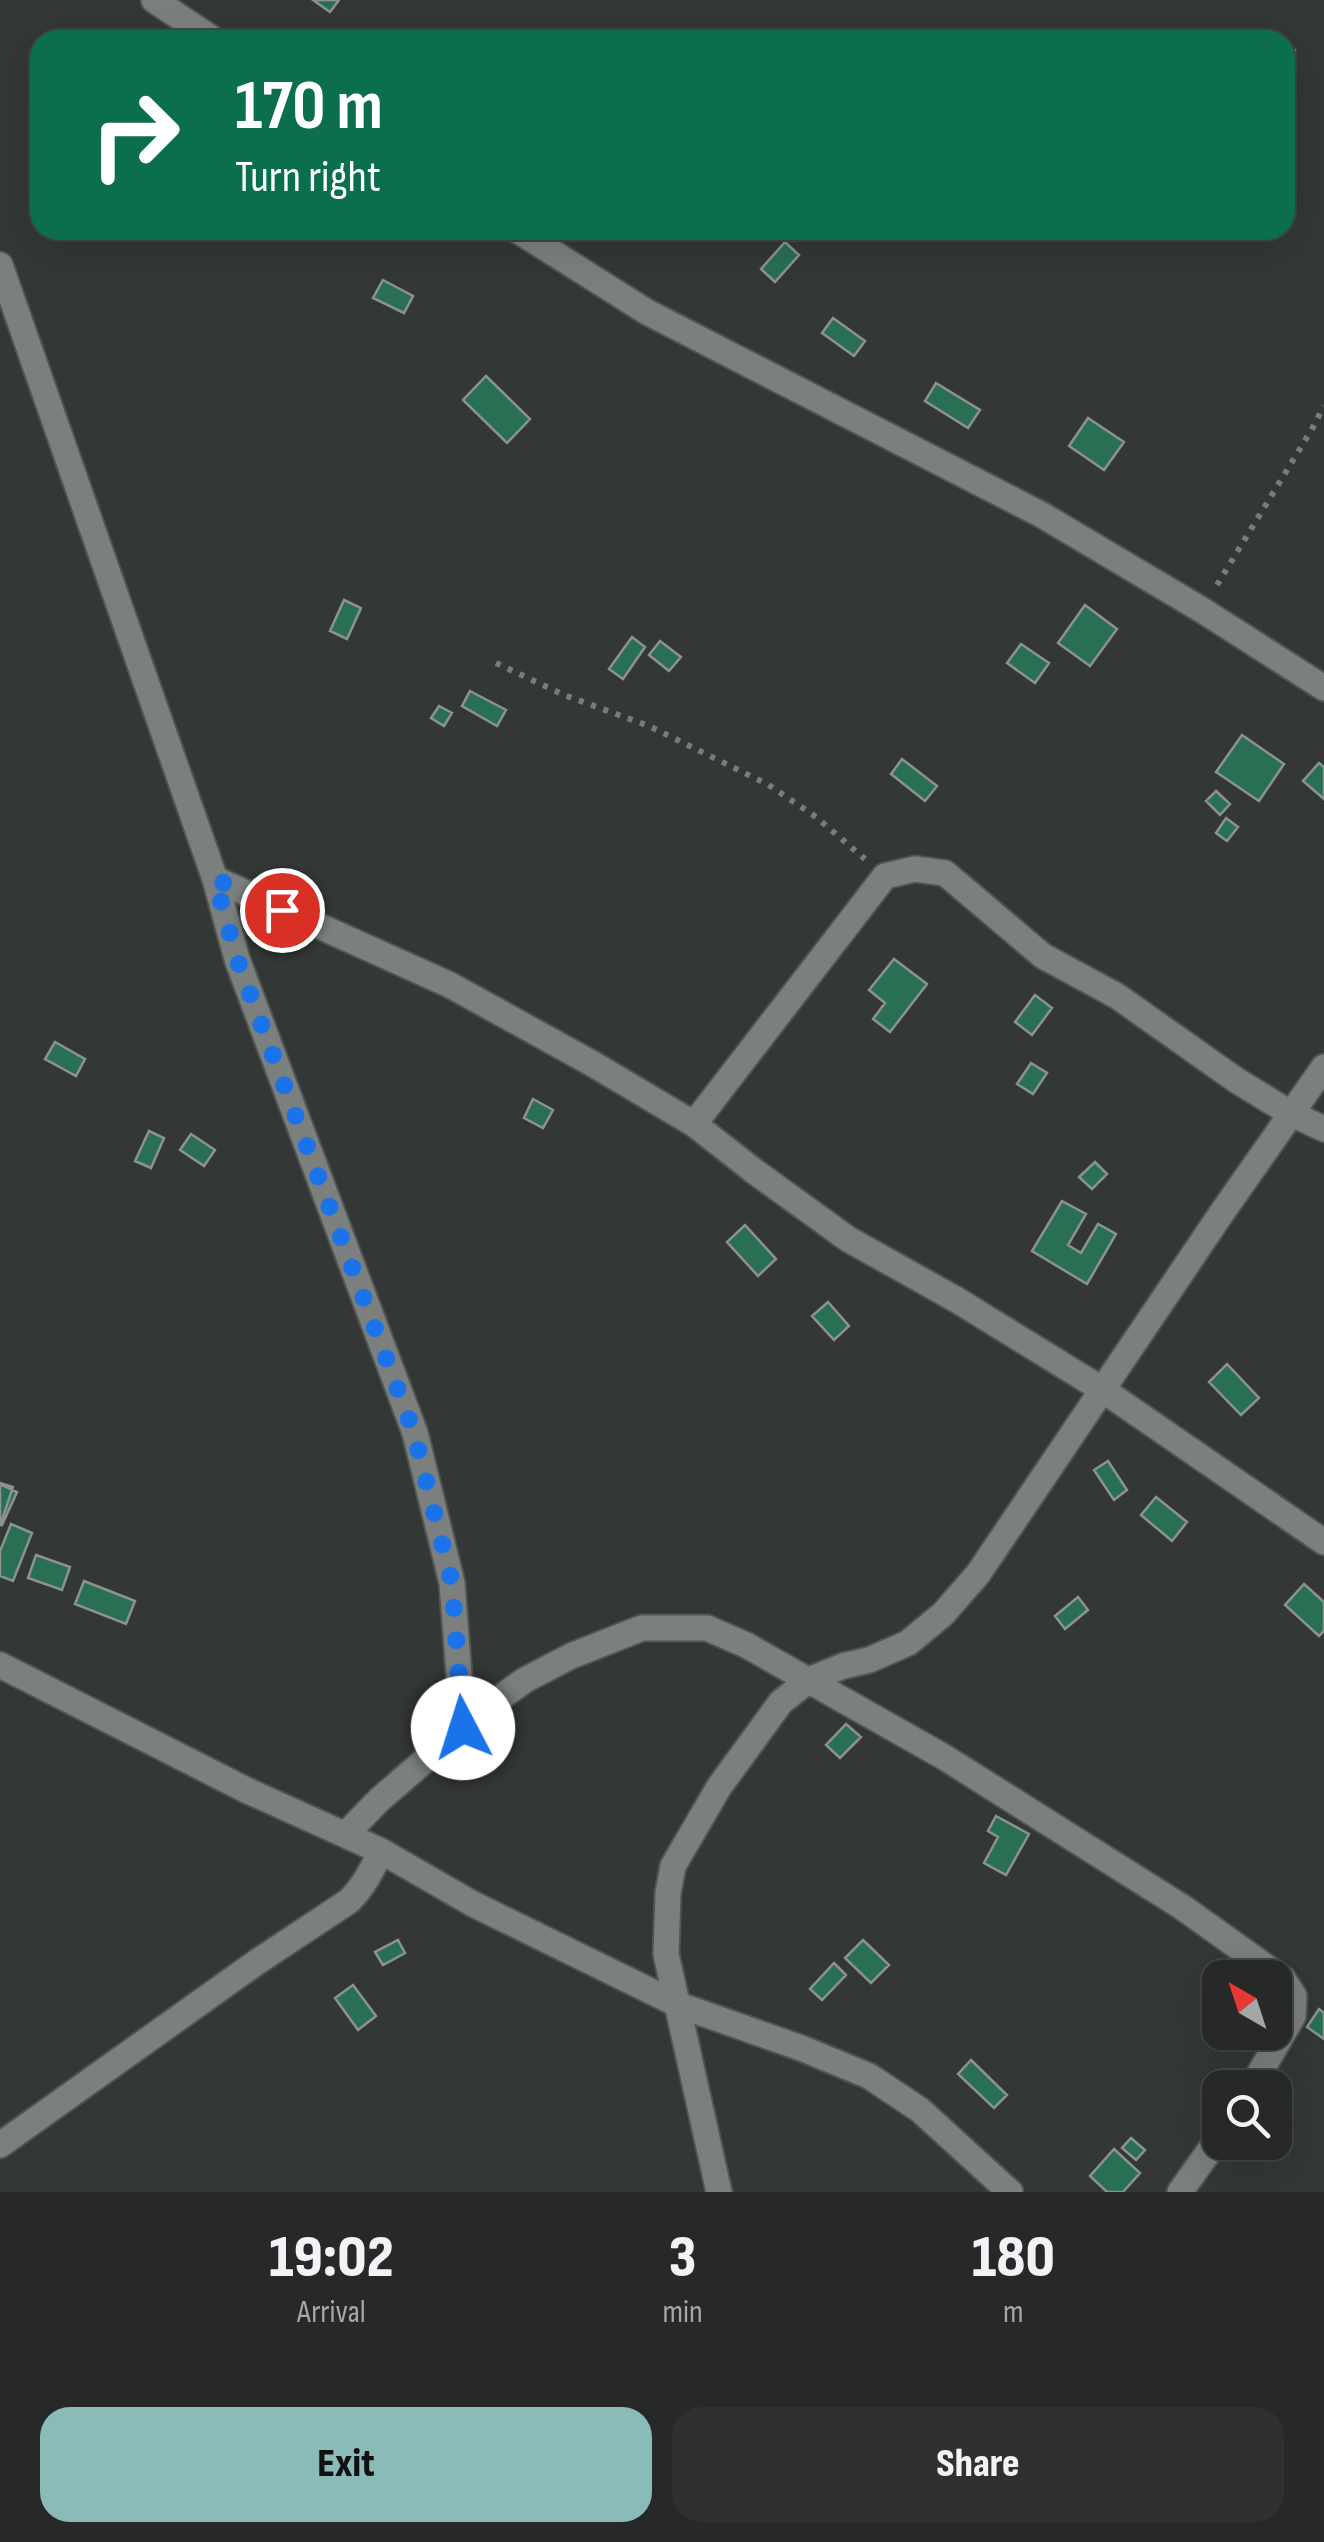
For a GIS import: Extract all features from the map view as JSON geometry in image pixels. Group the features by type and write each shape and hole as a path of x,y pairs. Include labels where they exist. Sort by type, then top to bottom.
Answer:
{"street":[{"path":"157,1 199,30"},
{"path":"533,240 647,312 1042,515 1324,688"},
{"path":"0,265 215,879 237,959 414,1433 452,1583 463,1728"},
{"path":"694,1124 885,876 915,869 945,874 1044,956 1117,996 1236,1080 1324,1129"},
{"path":"215,879 450,986 694,1124 848,1239 957,1300 1103,1390 1324,1542"},
{"path":"719,2192 666,1954 673,1866 719,1786 782,1702 809,1680 908,1643 943,1614 978,1574 1324,1067"},
{"path":"346,1834 379,1800 483,1710 525,1680 571,1656 642,1628 706,1628 746,1644 944,1757 1182,1907 1283,1979 1294,1996 1294,2016 1262,2070"},
{"path":"0,1665 246,1790 381,1850 473,1904 678,2005 869,2076 920,2110 1010,2192"},
{"path":"0,2145 256,1962 349,1901 370,1875 381,1850"},
{"path":"1180,2192 1203,2160"}],"path":[{"path":"1202,610 1324,406"},
{"path":"496,663 564,696 649,726 768,784 816,817 885,876"}],"building":[{"path":"313,0 339,0 330,12"},
{"path":"785,242 799,255 775,282 761,269"},
{"path":"383,280 413,296 404,313 373,298"},
{"path":"833,318 865,341 854,356 822,333"},
{"path":"486,376 530,419 507,443 463,400"},
{"path":"936,383 980,410 968,428 925,401"},
{"path":"1088,418 1124,442 1104,470 1069,446"},
{"path":"344,600 361,608 347,639 330,631"},
{"path":"1085,605 1117,629 1090,666 1058,643"},
{"path":"632,637 645,647 623,679 609,669"},
{"path":"660,641 681,657 669,671 649,655"},
{"path":"1021,644 1049,663 1035,683 1007,663"},
{"path":"470,691 506,710 497,726 462,706"},
{"path":"439,706 452,713 444,726 431,718"},
{"path":"1242,735 1284,764 1259,801 1216,772"},
{"path":"902,759 937,786 925,801 891,774"},
{"path":"1319,763 1324,767 1324,799 1303,781"},
{"path":"1216,791 1230,804 1220,815 1206,801"},
{"path":"1226,818 1238,827 1227,841 1216,833"},
{"path":"894,959 927,984 890,1032 873,1019 885,1003 869,990"},
{"path":"1035,995 1052,1008 1032,1035 1015,1022"},
{"path":"55,1042 85,1059 76,1076 45,1059"},
{"path":"1031,1063 1047,1073 1033,1094 1017,1084"},
{"path":"533,1099 553,1110 543,1128 524,1118"},
{"path":"149,1131 164,1138 151,1168 135,1161"},
{"path":"191,1134 215,1150 204,1166 180,1150"},
{"path":"1095,1162 1107,1174 1092,1189 1079,1177"},
{"path":"1062,1201 1086,1214 1068,1245 1081,1253 1098,1224 1116,1234 1087,1284 1032,1251"},
{"path":"745,1225 776,1259 758,1276 727,1242"},
{"path":"828,1302 849,1326 834,1340 812,1316"},
{"path":"1227,1364 1259,1398 1241,1415 1209,1382"},
{"path":"1108,1461 1127,1490 1114,1500 1094,1470"},
{"path":"0,1483 13,1487 0,1526"},
{"path":"0,1484 17,1492 2,1525 0,1524"},
{"path":"1156,1497 1187,1522 1172,1541 1141,1515"},
{"path":"11,1524 32,1533 13,1581 0,1576 0,1551"},
{"path":"36,1555 70,1567 62,1590 28,1578"},
{"path":"84,1581 135,1601 126,1624 75,1604"},
{"path":"1304,1584 1324,1602 1324,1631 1319,1636 1285,1605"},
{"path":"1078,1597 1088,1610 1065,1629 1055,1616"},
{"path":"846,1724 861,1737 840,1758 826,1745"},
{"path":"996,1816 1029,1834 1006,1875 984,1863 998,1837 988,1831"},
{"path":"398,1940 405,1953 383,1965 375,1952"},
{"path":"863,1940 889,1965 871,1983 845,1958"},
{"path":"834,1963 846,1975 822,2000 810,1989"},
{"path":"353,1985 376,2016 358,2030 335,1998"},
{"path":"1319,2009 1324,2013 1324,2039 1307,2027"},
{"path":"971,2060 1007,2095 994,2108 958,2074"},
{"path":"1131,2138 1145,2150 1136,2160 1122,2148"},
{"path":"1114,2149 1140,2173 1123,2192 1107,2192 1090,2176"}],"route":[{"path":"282,910 215,879 237,959 414,1433 452,1583 463,1728"}]}
